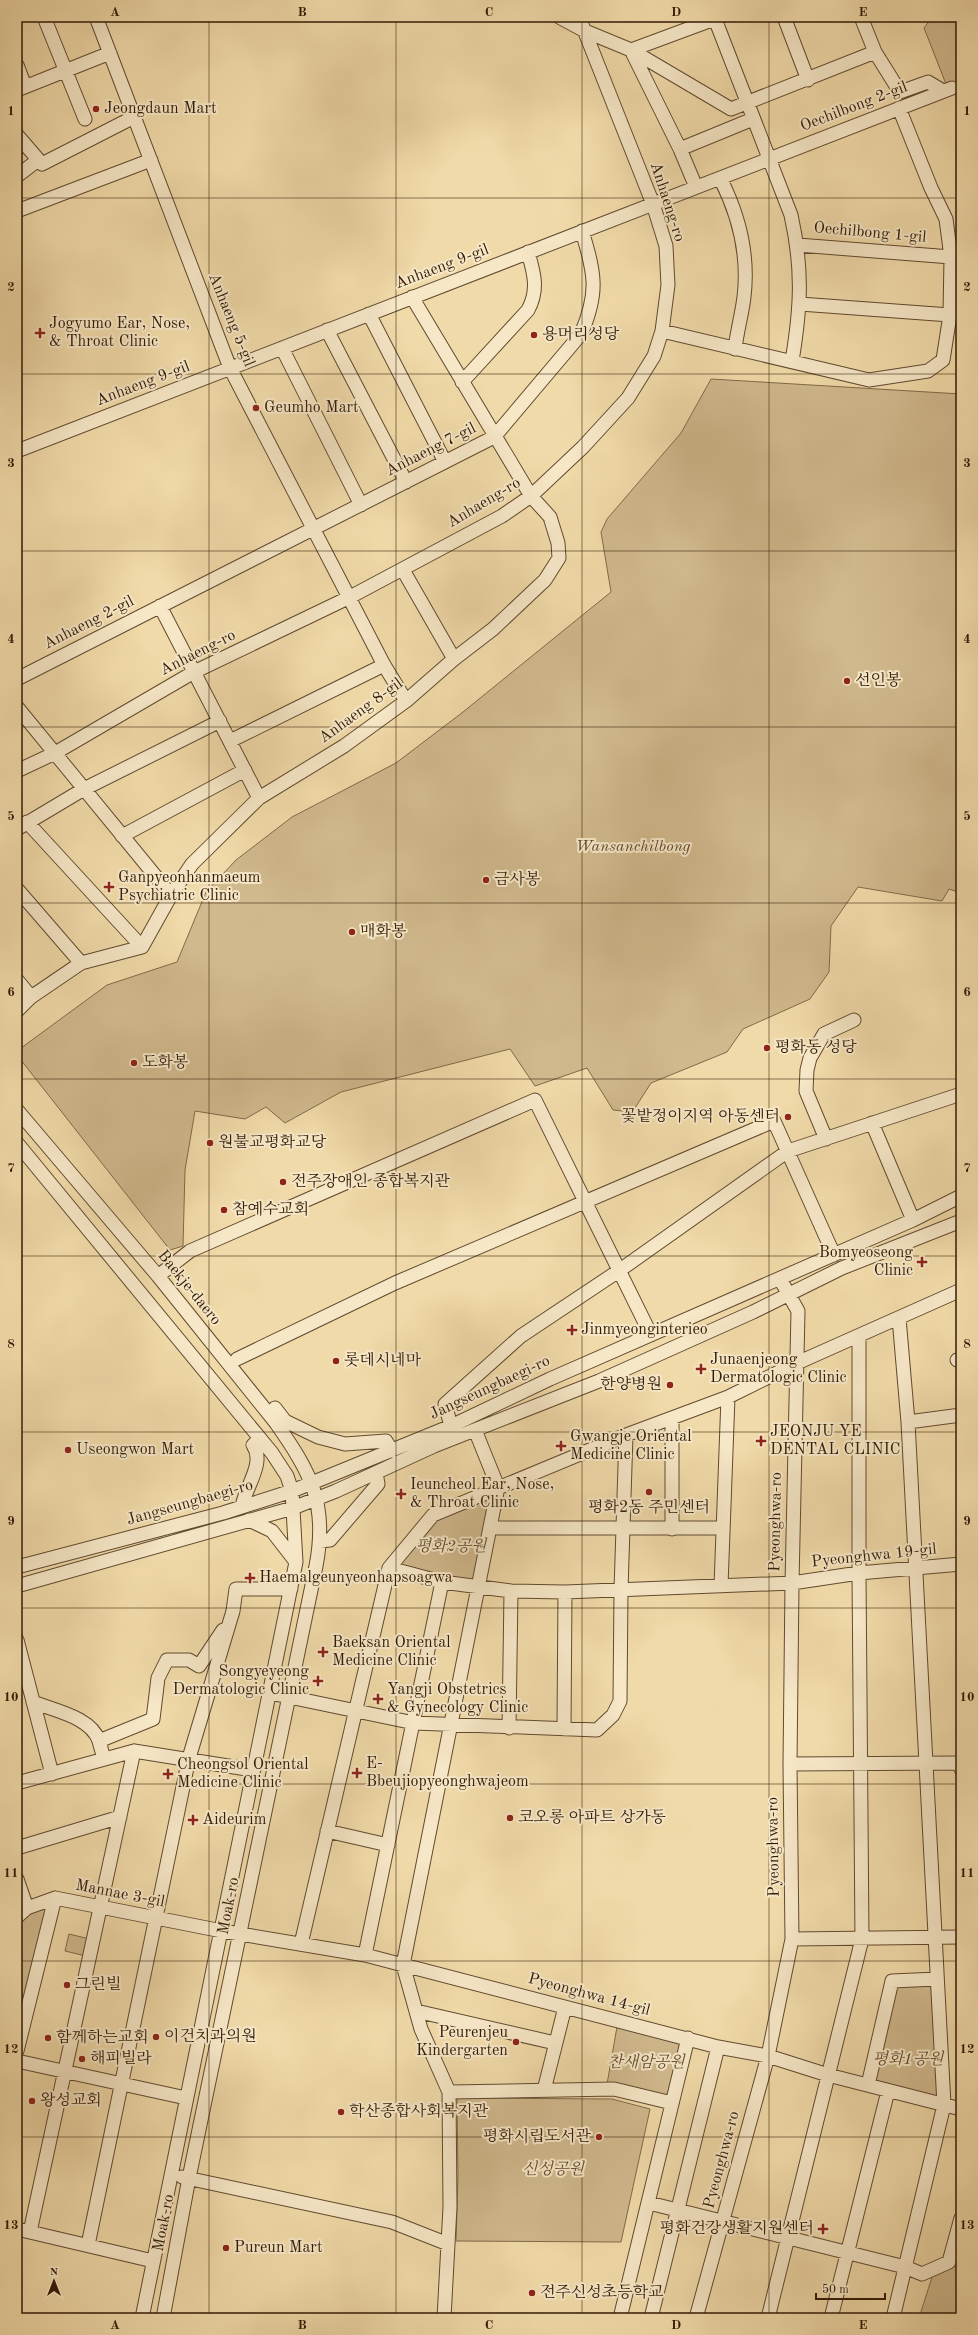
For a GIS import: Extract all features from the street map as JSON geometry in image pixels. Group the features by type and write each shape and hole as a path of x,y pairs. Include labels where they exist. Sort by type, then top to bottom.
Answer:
{"street":[{"path":"44,17 84,119"},
{"name":"Anhaeng 5-gil","path":"96,17 230,368 384,665 406,701"},
{"path":"559,17 585,31 631,50 731,109 808,80 875,52 861,17"},
{"name":"Anhaeng-ro","path":"17,771 55,753 194,672 350,597 502,516 531,496 583,447 628,398 654,356 662,331 668,286 666,254 653,204 579,17"},
{"path":"631,50 718,18 747,104 789,208 798,245"},
{"path":"786,21 808,80"},
{"path":"631,50 680,149 696,187"},
{"name":"Oechilbong 2-gil","path":"653,204 947,89 928,82 900,92 875,52"},
{"path":"17,65 21,88 110,53"},
{"name":"Oechilbong 1-gil","path":"662,331 869,380 928,371 943,360 950,315 951,257 946,219 931,188 899,108"},
{"path":"17,135 42,164 134,117"},
{"path":"680,149 753,119"},
{"path":"17,176 38,160"},
{"path":"17,211 151,160"},
{"path":"720,178 740,227 745,273 744,296 735,349"},
{"name":"Anhaeng 9-gil","path":"17,451 653,204"},
{"name":"Anhaeng 7-gil","path":"361,504 494,437 581,334 588,316 594,288 590,258 582,232"},
{"name":"Oechilbong 1-gil","path":"792,362 800,304 801,274 798,245 951,257"},
{"path":"462,382 517,322 533,301 536,290 535,276 528,252"},
{"name":"Anhaeng 7-gil","path":"412,298 494,437 531,496"},
{"path":"800,304 950,315"},
{"path":"369,314 445,462"},
{"path":"327,330 406,482"},
{"path":"282,348 361,504 314,529"},
{"name":"Anhaeng 8-gil","path":"142,947 171,895 192,864 259,798 344,746 406,701 454,659 493,629 544,580 559,558 558,543 550,517 531,496"},
{"name":"Anhaeng 2-gil","path":"17,679 314,529"},
{"path":"403,570 454,659"},
{"path":"160,606 259,798"},
{"path":"230,741 384,665"},
{"path":"17,707 171,895"},
{"path":"142,947 22,826 84,789 220,721"},
{"path":"122,836 245,770"},
{"path":"17,889 81,963"},
{"path":"17,1011 31,997 81,963 142,947"},
{"path":"17,980 31,997"},
{"path":"826,1140 806,1091 807,1070 810,1058 824,1034 854,1020"},
{"path":"451,1426 445,1404 521,1336 620,1270 788,1151 826,1140 872,1123 961,1094"},
{"path":"158,1276 190,1251 535,1100 620,1270 650,1335"},
{"name":"Baekje-daero","path":"17,1110 158,1276 276,1423 293,1448 312,1483 317,1499"},
{"path":"237,1359 395,1282 774,1121 834,1255"},
{"path":"872,1123 913,1220"},
{"path":"17,1143 260,1438 287,1476 292,1491 293,1508"},
{"name":"Jangseungbaegi-ro","path":"17,1567 242,1507 292,1491 451,1426 550,1379 913,1220 961,1196"},
{"name":"Jangseungbaegi-ro","path":"17,1586 293,1508 317,1499 434,1446 606,1378 790,1295 842,1268 961,1221"},
{"name":"Pyeonghwa-ro","path":"696,2318 768,2056 792,1939 790,1764 798,1311 780,1279"},
{"path":"301,1944 389,1568 433,1515 626,1435 728,1397 797,1363 859,1337 961,1290"},
{"path":"893,2318 944,2105 914,1568 908,1422 899,1318"},
{"path":"210,1339 218,1337 285,1421 318,1438 345,1444 386,1441 392,1451"},
{"path":"768,2318 862,1939 859,1337"},
{"path":"721,1586 728,1397"},
{"path":"948,1408 961,1406"},
{"path":"908,1422 961,1415"},
{"path":"672,1418 672,1529"},
{"path":"444,2318 451,2142 449,2092 422,2029 402,1964 498,1487 475,1430"},
{"path":"270,1693 414,1723 509,1728 597,1730 613,1715 620,1701 620,1590 626,1435"},
{"path":"242,1507 243,1499 250,1484 255,1465 257,1450 253,1444 260,1438"},
{"path":"320,1541 330,1540 378,1484 376,1473"},
{"name":"Moak-ro","path":"162,2318 189,2178 241,1934 320,1541 321,1526 317,1499"},
{"name":"Moak-ro","path":"142,2318 291,1589 296,1562 293,1508"},
{"path":"249,1520 272,1531 296,1562"},
{"path":"490,1528 723,1528"},
{"name":"Pyeonghwa 19-gil","path":"389,1568 442,1582 478,1587 511,1591 565,1592 792,1583 859,1573 961,1564"},
{"path":"366,1955 442,1582"},
{"path":"88,2245 189,1758 231,1619 236,1589 291,1589"},
{"path":"509,1728 511,1591"},
{"path":"564,1729 565,1592"},
{"path":"100,1741 153,1719 158,1678 167,1660 189,1660 199,1666 231,1619"},
{"path":"17,1640 20,1662 33,1702 52,1774"},
{"path":"33,1702 89,1724 97,1733 104,1759"},
{"path":"134,1751 65,2073 23,2230 153,2261"},
{"path":"17,1783 134,1751 189,1758 253,1770"},
{"path":"790,1764 959,1763 961,1769"},
{"path":"17,1848 120,1817"},
{"path":"327,1831 388,1845"},
{"path":"17,1879 27,1908"},
{"path":"17,2051 55,1898"},
{"name":"Mannae 3-gil","path":"17,1917 27,1908 55,1898 222,1931"},
{"name":"Pyeonghwa 14-gil","path":"222,1931 366,1955 718,2046 768,2056 828,2075 961,2109"},
{"path":"792,1939 961,1937"},
{"path":"868,2085 892,1982 937,1979"},
{"path":"544,2090 565,2007"},
{"path":"416,2011 556,2043"},
{"path":"620,2318 688,2038"},
{"path":"651,2318 718,2046"},
{"path":"17,2061 65,2073 186,2098"},
{"path":"449,2092 614,2089 672,2103"},
{"path":"831,2318 888,2091"},
{"path":"172,2175 392,2222 448,2244"},
{"path":"648,2202 848,2252 905,2267 922,2274 949,2262 961,2218"}],"green space":[{"path":"932,17 961,17 961,83 946,84 924,28"},
{"name":"Wansanchilbong","path":"711,379 961,394 961,893 949,889 942,901 858,887 831,926 829,972 810,999 743,1029 727,1052 651,1083 635,1108 623,1111 613,1110 587,1068 535,1086 510,1049 341,1092 285,1123 266,1107 245,1119 195,1111 185,1170 183,1246 170,1250 17,1055 17,1051 107,985 177,962 206,892 236,860 292,817 396,763 463,712 611,592 601,532 607,519 681,433"},
{"name":"평화2공원","path":"498,1487 478,1587 389,1568 433,1515"},
{"path":"55,1898 17,2051 17,1917"},
{"path":"69,1934 94,1940 90,1957 65,1951"},
{"name":"평화1공원","path":"937,1979 944,2105 868,2085 892,1981"},
{"name":"찬새암공원","path":"618,2021 688,2038 672,2103 606,2090"},
{"name":"신성공원","path":"457,2098 612,2099 650,2109 621,2242 456,2241 458,2176"},
{"path":"961,2259 961,2318 919,2318 933,2274"}],"place":[{"name":"Jeongdaun Mart","path":"96,109"},
{"name":"Jogyumo Ear, Nose, & Throat Clinic","path":"40,333"},
{"name":"용머리성당","path":"534,335"},
{"name":"Geumho Mart","path":"256,408"},
{"name":"선인봉","path":"847,681"},
{"name":"금사봉","path":"486,880"},
{"name":"Ganpyeonhanmaeum Psychiatric Clinic","path":"109,887"},
{"name":"매화봉","path":"352,932"},
{"name":"평화동 성당","path":"767,1048"},
{"name":"도화봉","path":"134,1063"},
{"name":"꽃밭정이지역 아동센터","path":"788,1117"},
{"name":"원불교평화교당","path":"210,1143"},
{"name":"전주장애인 종합복지관","path":"283,1182"},
{"name":"참예수교회","path":"224,1210"},
{"name":"Bomyeoseong Clinic","path":"922,1262"},
{"name":"Jinmyeonginterieo","path":"572,1330"},
{"name":"롯데시네마","path":"336,1361"},
{"name":"Junaenjeong Dermatologic Clinic","path":"701,1369"},
{"name":"한양병원","path":"670,1385"},
{"name":"JEONJU YE DENTAL CLINIC","path":"761,1441"},
{"name":"Gwangje Oriental Medicine Clinic","path":"561,1446"},
{"name":"Useongwon Mart","path":"68,1450"},
{"name":"평화2동 주민센터","path":"649,1492"},
{"name":"Ieuncheol Ear, Nose, & Throat Clinic","path":"401,1494"},
{"name":"Haemalgeunyeonhapsoagwa","path":"250,1578"},
{"name":"Baeksan Oriental Medicine Clinic","path":"323,1652"},
{"name":"Songyeyeong Dermatologic Clinic","path":"318,1681"},
{"name":"Yangji Obstetrics & Gynecology Clinic","path":"378,1699"},
{"name":"E- Bbeujiopyeonghwajeom","path":"357,1773"},
{"name":"Cheongsol Oriental Medicine Clinic","path":"168,1774"},
{"name":"코오롱 아파트 상가동","path":"510,1818"},
{"name":"Aideurim","path":"193,1820"},
{"name":"그린빌","path":"67,1985"},
{"name":"이건치과의원","path":"156,2037"},
{"name":"함께하는교회","path":"48,2038"},
{"name":"Peurenjeu Kindergarten","path":"516,2042"},
{"name":"해피빌라","path":"82,2059"},
{"name":"왕성교회","path":"32,2101"},
{"name":"학산종합사회복지관","path":"341,2112"},
{"name":"평화시립도서관","path":"599,2137"},
{"name":"평화건강생활지원센터","path":"823,2229"},
{"name":"Pureun Mart","path":"226,2248"},
{"name":"전주신성초등학교","path":"532,2293"}]}
